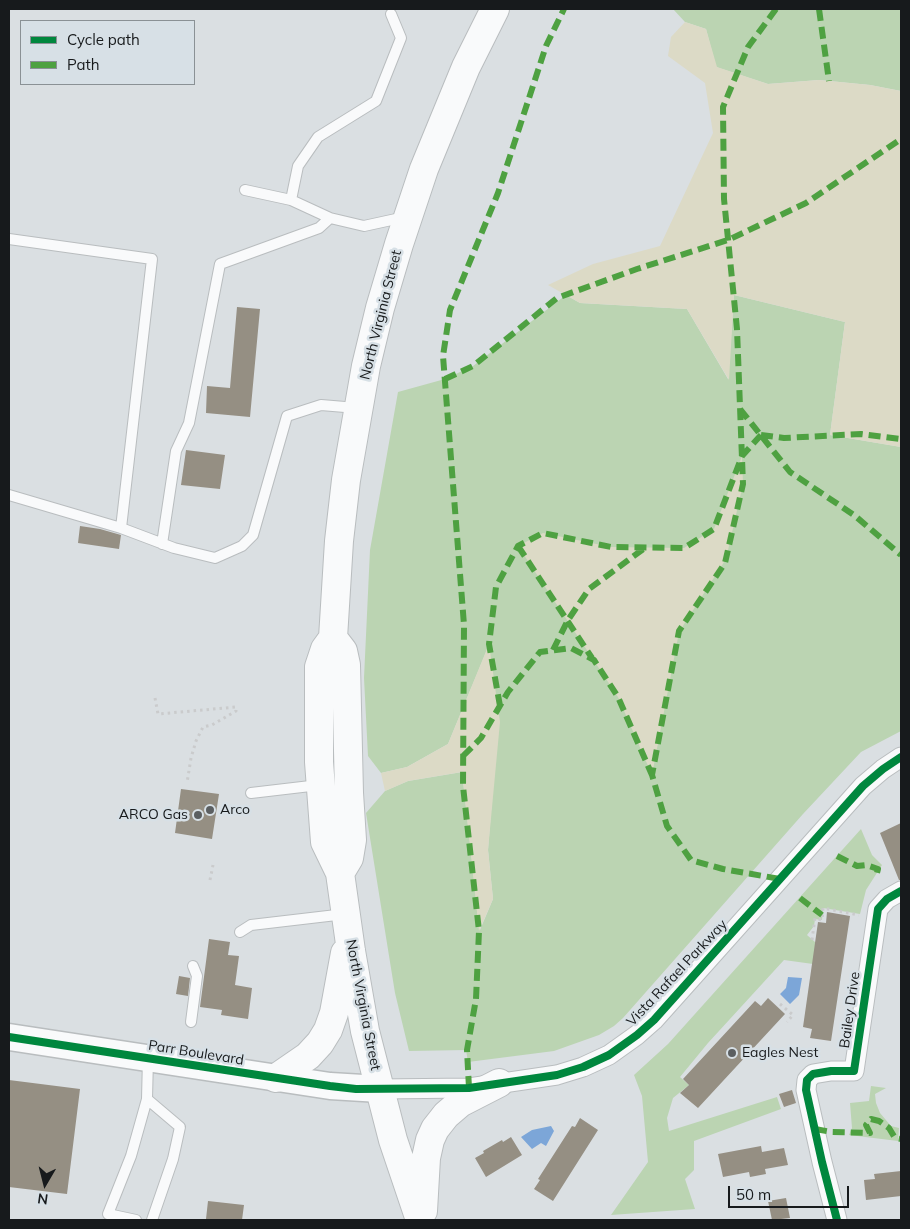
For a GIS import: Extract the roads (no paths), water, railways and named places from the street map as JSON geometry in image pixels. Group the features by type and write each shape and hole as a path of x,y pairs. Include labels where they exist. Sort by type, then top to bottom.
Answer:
{"main road":[{"name":"North Virginia Street","path":"421,1220 393,1140 365,1031 340,873 325,842 320,785 319,667 325,649 333,638 339,541 346,480 358,408 380,308 408,216 443,122 466,68 495,9"},
{"path":"333,638 343,651 346,665 352,840 349,858 340,873"},
{"path":"276,1078 308,1056 320,1043 328,1030 334,1013 347,924"},
{"name":"Parr Boulevard","path":"9,1036 330,1086 380,1089"},
{"path":"421,1220 426,1158 430,1140 435,1129 446,1115 460,1104 499,1083"}],"street":[{"name":"Vista Rafael Parkway","path":"380,1089 469,1088 557,1075 583,1067 609,1055 654,1020 863,786 901,757"},
{"name":"Bailey Drive","path":"837,1220 806,1090 807,1080 813,1074 831,1071 854,1071 878,909 887,899 901,891"}],"lane":[{"path":"291,200 298,166 318,138 376,101 402,38 391,14"},
{"path":"245,190 291,200 330,218 364,226 408,216"},
{"path":"162,544 176,451 188,423 220,264 319,228 330,218"},
{"path":"9,239 152,259 121,528"},
{"path":"9,495 121,528 162,544 214,558 242,546 253,535 287,416 321,405 358,408"},
{"path":"251,793 320,785"},
{"path":"240,932 251,925 347,924"},
{"path":"192,1022 197,976 194,966"},
{"path":"136,1220 108,1217 131,1156 146,1100 148,1058"},
{"path":"146,1100 180,1127 173,1159 152,1220"}],"water":[{"path":"788,977 802,978 799,995 790,1004 780,994 786,988"},
{"path":"551,1126 554,1131 546,1146 541,1143 532,1149 521,1137 532,1130"}],"place":[{"name":"Arco","path":"210,810"},
{"name":"ARCO Gas","path":"198,815"},
{"name":"Eagles Nest","path":"732,1053"}]}
